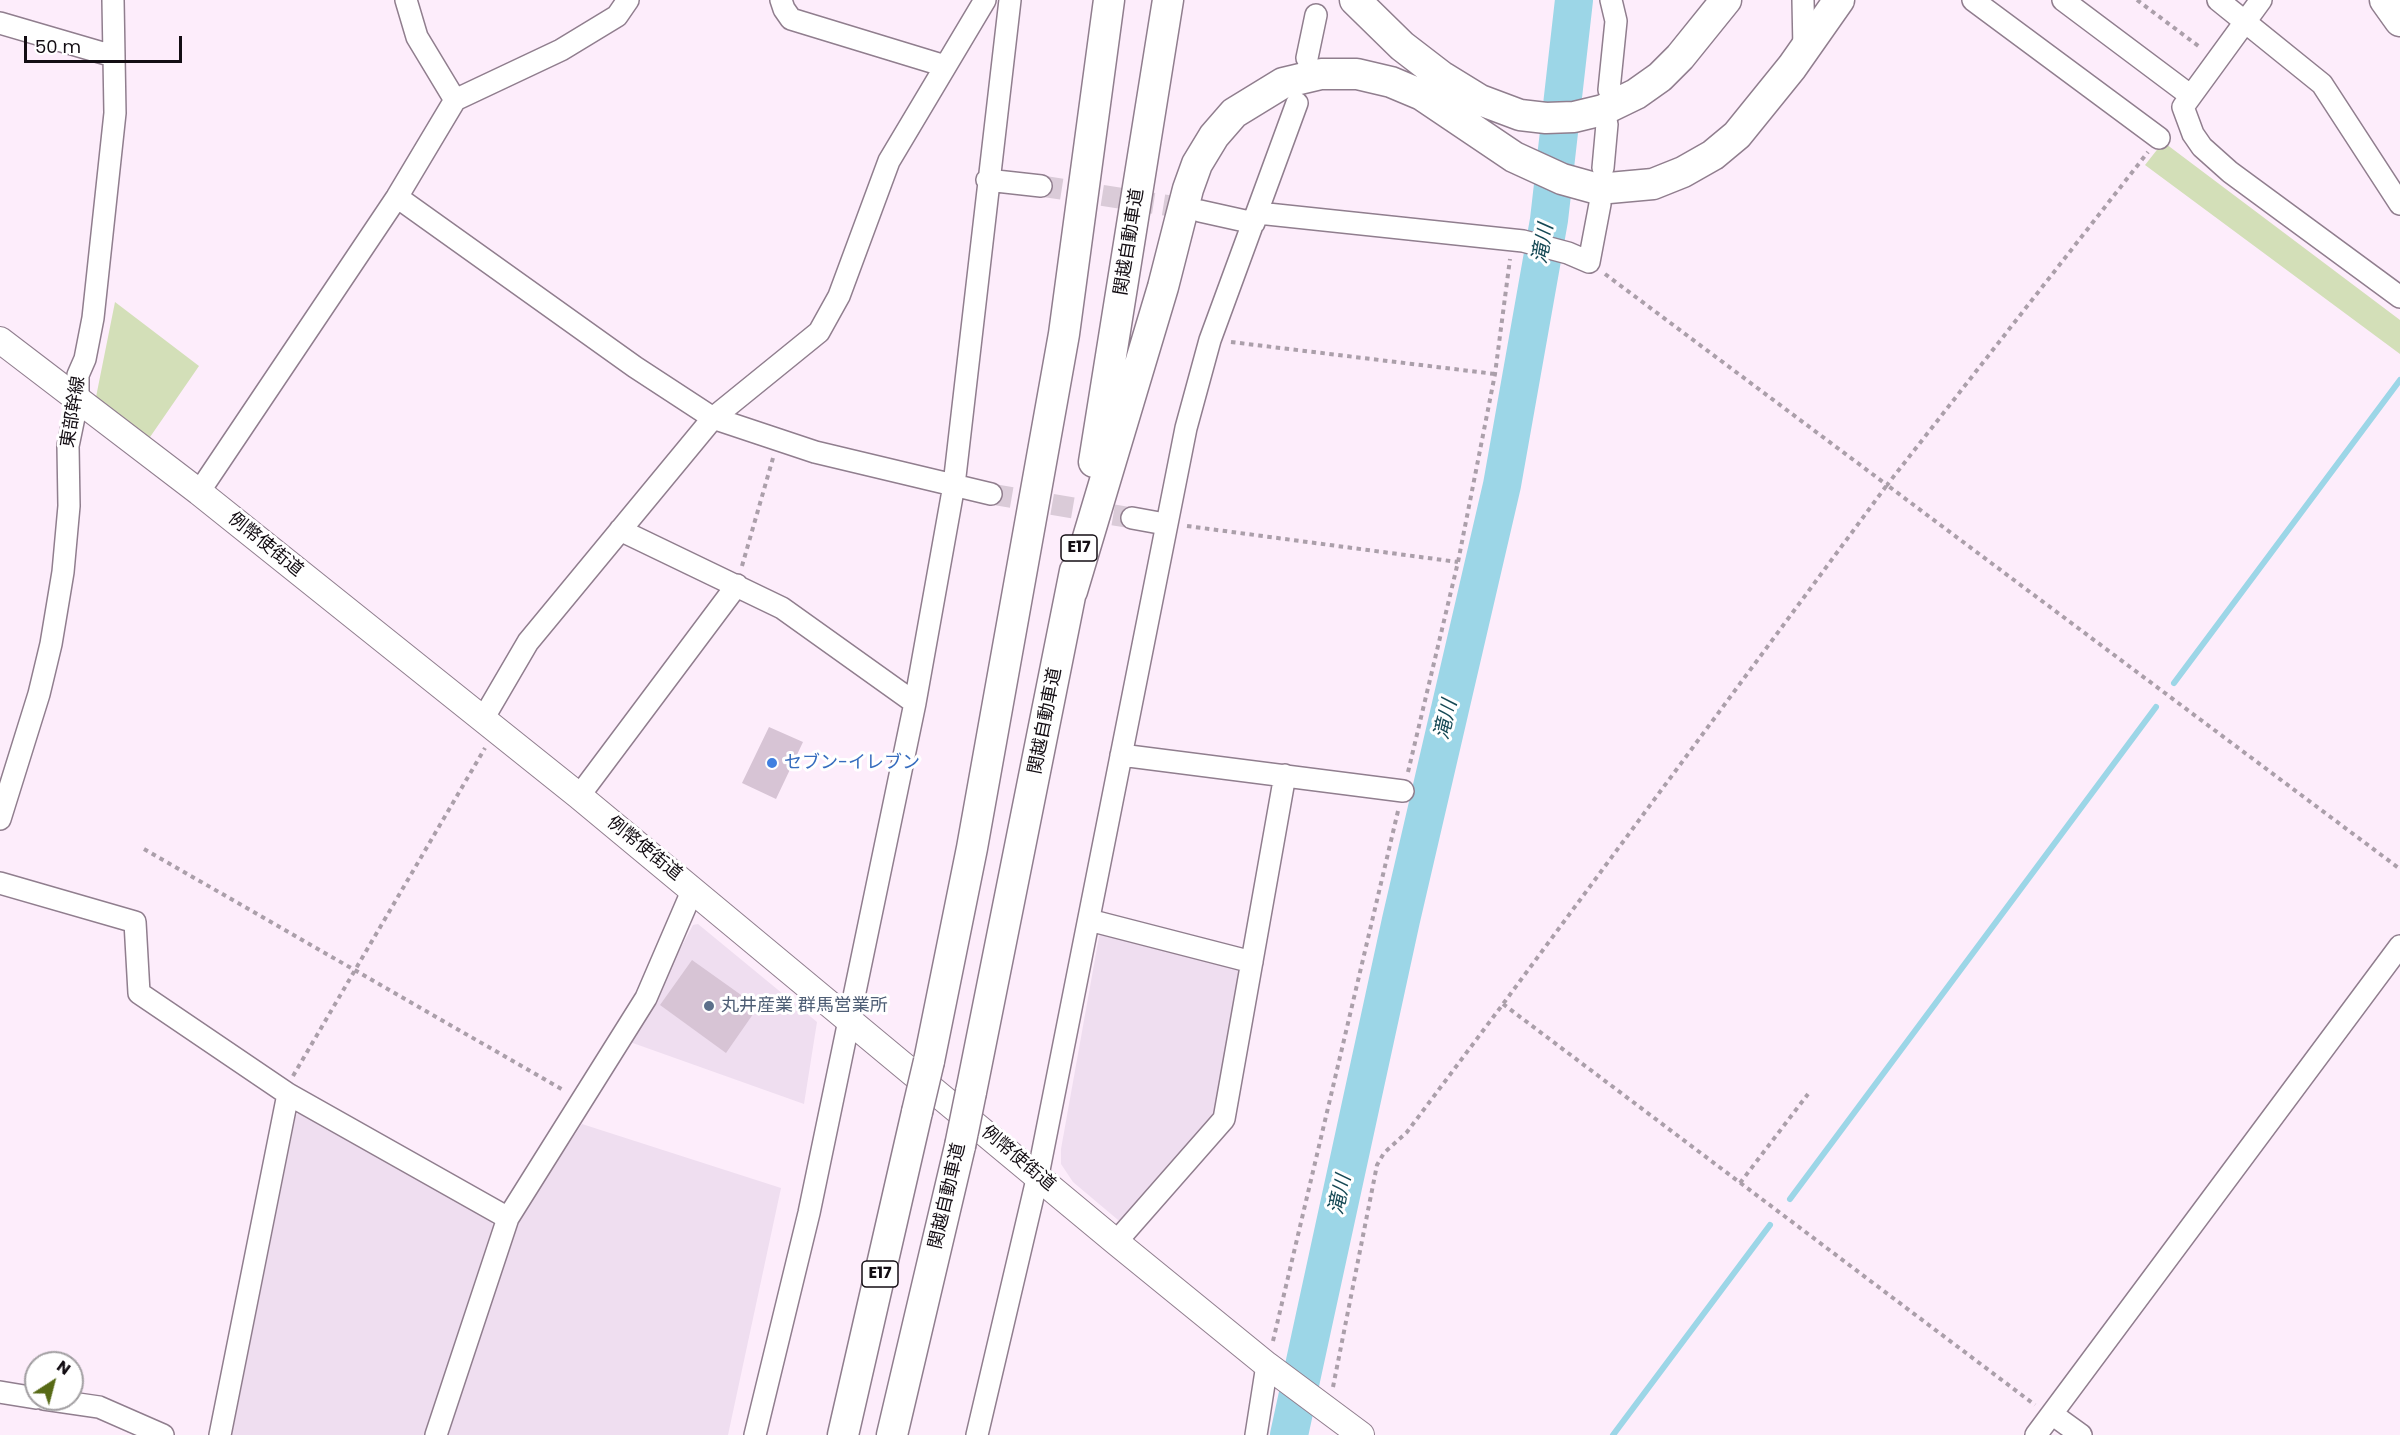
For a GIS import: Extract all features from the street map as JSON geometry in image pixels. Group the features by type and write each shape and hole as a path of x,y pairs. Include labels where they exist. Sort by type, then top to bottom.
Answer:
{"highway":[{"name":"E17","path":"843,1435 929,1061 978,813 1062,346 1109,0"},
{"name":"関越自動車道","path":"892,1435 960,1146 1072,591 1168,0"},
{"path":"1355,0 1402,46 1441,76 1480,100 1520,115 1574,117 1606,108 1636,94 1660,78 1726,0"},
{"path":"1072,591 1163,286 1188,189 1197,164 1214,136 1234,113 1283,83 1321,74 1356,74 1391,82 1422,95 1514,157 1553,176 1601,187 1653,184 1683,172 1713,155 1737,135 1760,109 1839,0"},
{"path":"2385,0 2400,21"}],"main road":[{"name":"例幣使街道","path":"0,340 199,492 490,724 1038,1175 1116,1242 1272,1369 1324,1407"},
{"path":"1324,1407 1361,1435"}],"street":[{"name":"東部幹線","path":"0,819 39,694 56,620 69,506 68,446 78,398 78,375 88,345 99,270 115,113 112,0"},
{"path":"406,0 417,37 455,100"},
{"path":"199,492 397,196 455,100 561,50 617,16 628,0"},
{"path":"781,0 792,20 945,66"},
{"path":"490,724 528,642 713,418 819,332 839,297 889,161 985,0"},
{"path":"755,1435 809,1213 915,703 954,485 987,180 1010,0"},
{"path":"1200,211 1523,241 1568,253 1589,262 1601,187 1606,108 1616,21 1611,0"},
{"path":"1803,0 1804,50"},
{"path":"1973,0 2159,138"},
{"path":"2063,0 2187,101 2193,134 2213,158 2400,297"},
{"path":"2218,0 2322,84 2400,204"},
{"path":"2187,101 2261,0"},
{"path":"1307,58 1316,15"},
{"path":"0,23 113,56"},
{"path":"977,1435 1038,1175 1165,524 1186,428 1210,340 1297,103"},
{"path":"987,180 1041,186"},
{"path":"397,196 635,367 713,418 814,452 991,494"},
{"path":"1132,518 1165,524"},
{"path":"620,530 782,608 915,703"},
{"path":"579,796 737,585"},
{"path":"1121,755 1403,791"},
{"path":"1116,1242 1224,1119 1285,776"},
{"path":"0,883 135,922 139,993 288,1094 508,1218"},
{"path":"436,1435 508,1218 646,998 693,890"},
{"path":"1089,920 1252,962"},
{"path":"2036,1435 2400,946"},
{"path":"220,1435 288,1094"},
{"path":"1256,1435 1272,1369"},
{"path":"0,1392 24,1396"},
{"path":"84,1405 99,1407 163,1435"},
{"path":"2052,1414 2081,1435"}],"path":[{"path":"2137,0 2217,60"},
{"path":"1324,1407 1377,1165 1384,1153 1407,1132 1887,485 2159,138"},
{"path":"1589,262 2400,869"},
{"path":"1210,340 1495,374"},
{"path":"737,585 778,440"},
{"path":"1165,524 1458,562"},
{"path":"288,1094 291,1080 355,970 490,724"},
{"path":"144,849 583,1101"},
{"path":"1503,1004 2037,1407 2052,1414"},
{"path":"1740,1183 1809,1094"}],"shaded area":[{"path":"698,924 817,1022 804,1104 630,1042 693,925"},
{"path":"1100,931 1236,965 1244,972 1217,1116 1124,1225 1073,1182 1061,1164 1061,1149"},
{"path":"304,1109 488,1218 493,1225 424,1435 232,1435 296,1115"},
{"path":"582,1124 781,1188 728,1435 445,1435 514,1224"}],"green space":[{"path":"2166,144 2400,320 2400,354 2145,165 2160,146"},
{"path":"115,302 199,366 148,440 96,397"}],"building":[{"name":"セブン-イレブン","path":"769,727 803,742 776,799 742,783"},
{"name":"丸井産業 群馬営業所","path":"692,960 758,1007 726,1053 660,1005"}],"waterway":[{"name":"滝川","path":"1289,1435 1401,920 1502,485 1549,220 1574,0"},
{"path":"2174,683 2400,380"},
{"path":"1790,1199 2156,707"},
{"path":"1613,1435 1770,1225"}],"tunnel":[{"path":"1041,186 1196,210"},
{"path":"991,494 1132,518"}],"place":[{"name":"セブン-イレブン","path":"772,763"},
{"name":"丸井産業 群馬営業所","path":"709,1006"}]}
